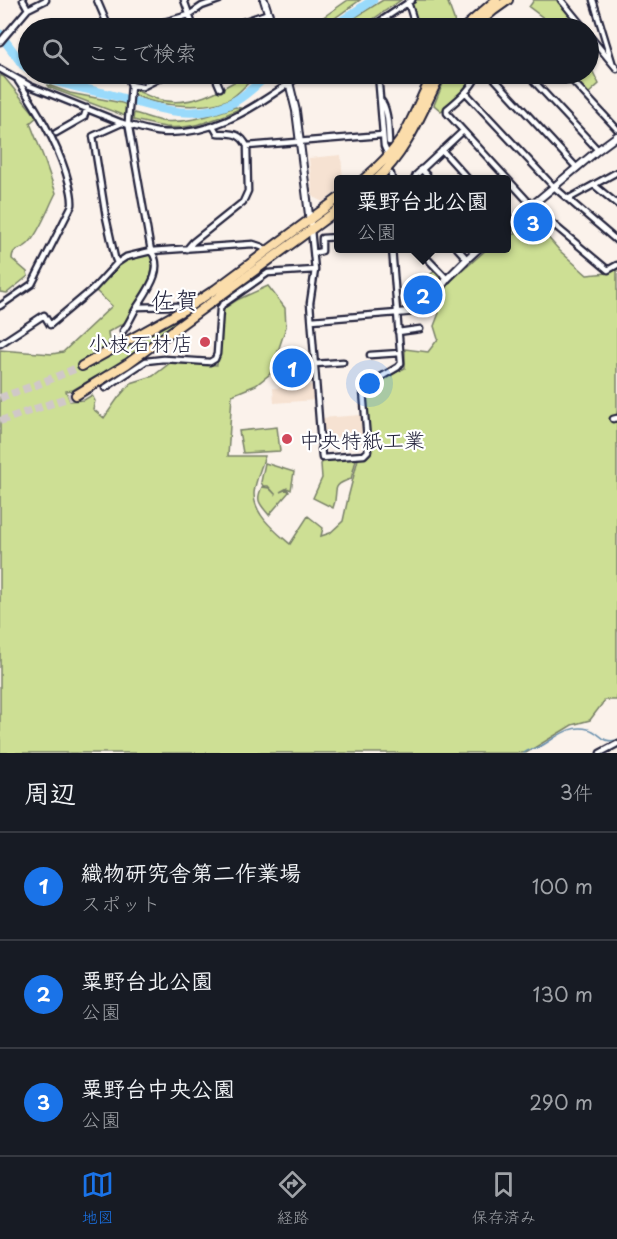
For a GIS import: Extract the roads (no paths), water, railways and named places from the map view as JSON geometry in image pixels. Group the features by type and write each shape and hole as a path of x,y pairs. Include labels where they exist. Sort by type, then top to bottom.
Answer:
{"highway":[{"path":"475,18 496,0"},
{"path":"485,18 508,0"},
{"path":"368,175 401,139 426,84"},
{"path":"389,175 412,135 436,84"},
{"path":"82,366 187,308 334,202"},
{"path":"76,395 127,364 334,213"}],"street":[{"path":"22,0 27,9"},
{"path":"19,18 27,9 46,0"},
{"path":"97,0 105,18"},
{"path":"184,0 190,18"},
{"path":"178,18 219,0"},
{"path":"264,0 270,18"},
{"path":"561,0 576,18"},
{"path":"593,0 599,18"},
{"path":"386,18 410,1 414,18"},
{"path":"254,18 268,13"},
{"path":"0,42 18,20"},
{"path":"599,20 612,62"},
{"path":"599,47 617,69"},
{"path":"0,69 18,82"},
{"path":"0,306 32,284 72,205 73,198 56,144 36,107 20,84"},
{"path":"27,84 135,128 158,132 191,131 222,123 248,110 282,84"},
{"path":"123,331 149,291 154,278 155,256 151,251 126,123 130,84"},
{"path":"131,88 148,84"},
{"path":"218,84 220,88"},
{"path":"289,84 296,111 314,253 315,270 310,303 322,458 367,454 364,387 400,365 392,253"},
{"path":"379,84 382,135 388,155"},
{"path":"472,84 466,93 447,109 447,113 503,175"},
{"path":"499,84 577,168"},
{"path":"536,84 598,150"},
{"path":"575,84 617,129"},
{"path":"466,93 554,187 617,241"},
{"path":"380,98 386,110 389,142"},
{"path":"56,133 84,117 87,108"},
{"path":"117,263 106,217 93,136 126,123"},
{"path":"187,249 243,202 248,191 247,146 243,138 217,133 213,126"},
{"path":"416,175 463,131"},
{"path":"247,146 382,135"},
{"path":"511,221 617,136"},
{"path":"442,150 464,175"},
{"path":"421,169 426,175"},
{"path":"568,199 617,172"},
{"path":"511,183 532,206 608,270 617,265"},
{"path":"594,185 617,204"},
{"path":"314,253 322,251 322,238 334,237"},
{"path":"0,344 44,315 50,325 94,288 126,256 151,251 254,244 266,251"},
{"path":"421,253 447,279"},
{"path":"461,253 467,259"},
{"path":"312,320 422,310 447,279 474,253"},
{"path":"105,388 146,361 164,358 210,362 217,354 217,308 267,273 315,270"},
{"path":"137,307 177,306"},
{"path":"399,332 420,329"},
{"path":"370,355 400,353"},
{"path":"315,364 343,362"},
{"path":"600,753 617,744"}],"waterway":[{"path":"346,18 373,0"},
{"path":"0,34 18,58"},
{"path":"63,84 172,111 185,112 212,110 231,103 258,84"},
{"path":"524,753 575,728 592,730 604,739 617,740"}],"tunnel":[{"path":"177,306 214,308"},
{"path":"0,398 82,366"},
{"path":"0,421 76,395"}],"place":[{"name":"粟野台中央公園","path":"533,222"},
{"name":"粟野台北公園","path":"423,295"},
{"name":"小枝石材店","path":"205,342"},
{"name":"織物研究舎第二作業場","path":"292,368"},
{"name":"中央特紙工業","path":"287,439"}],"district":[{"name":"佐賀","path":"175,299"}]}
